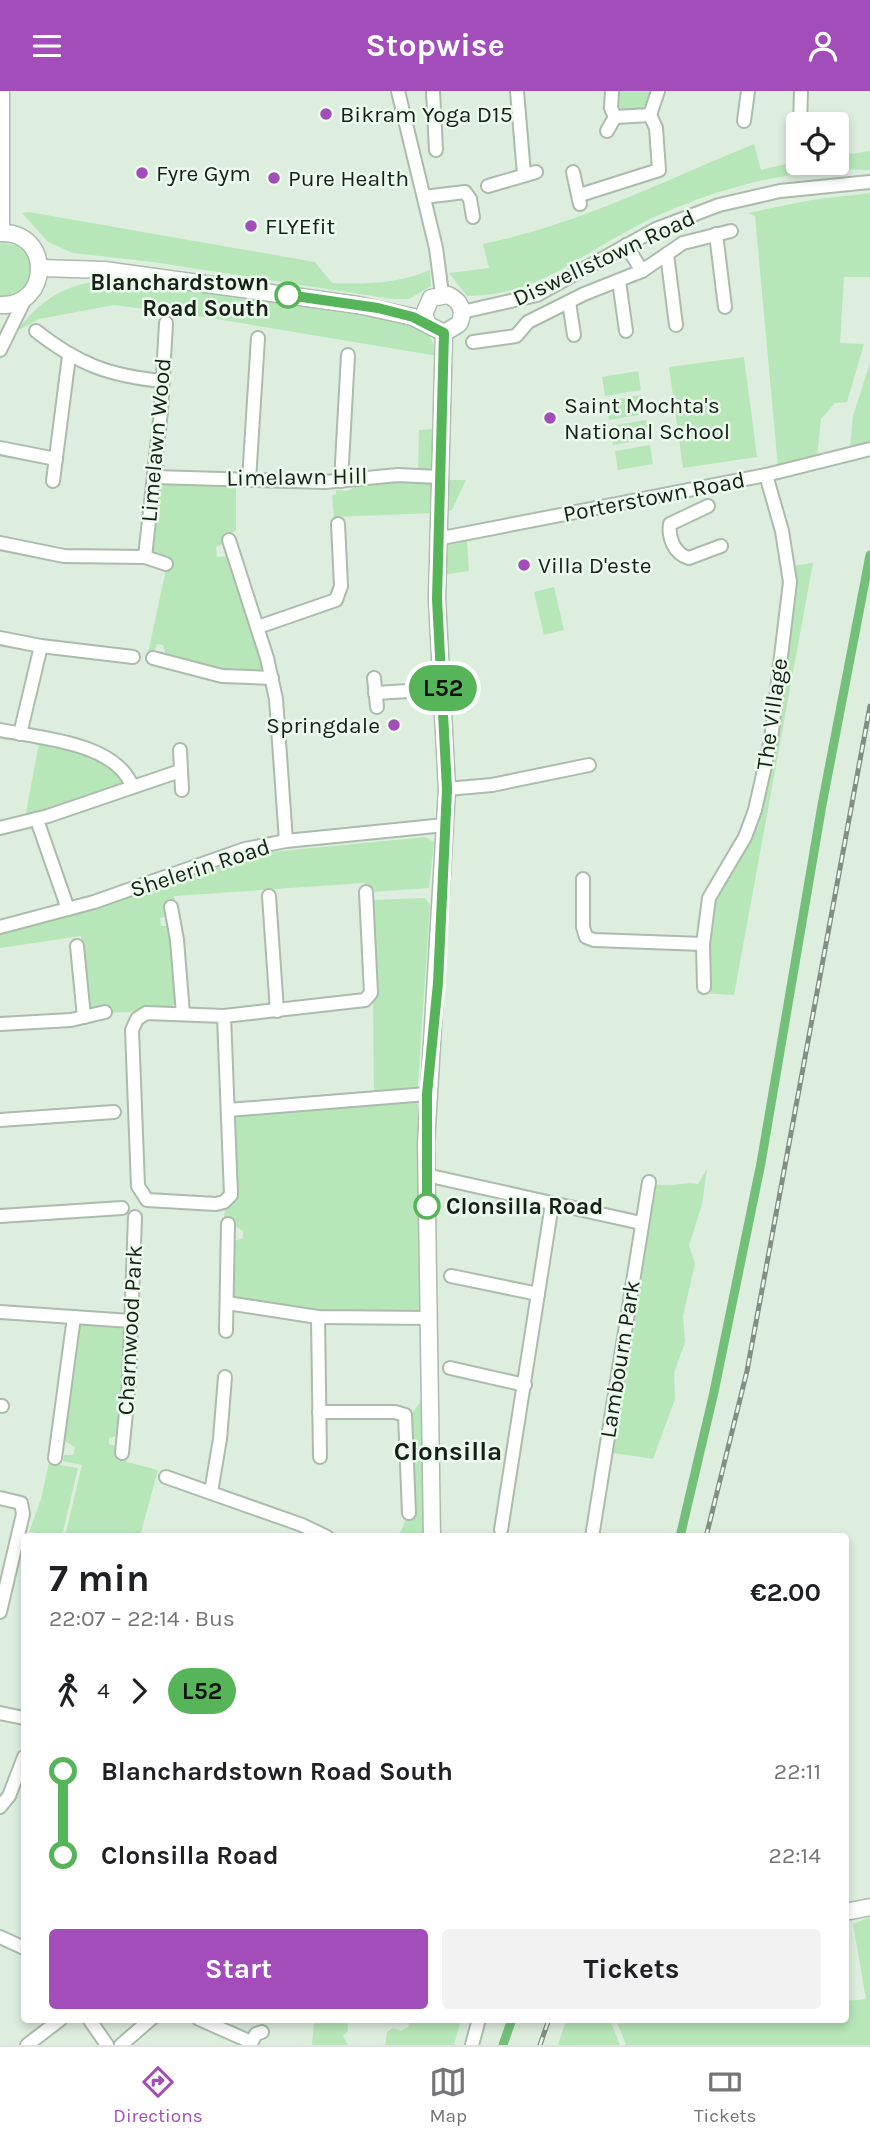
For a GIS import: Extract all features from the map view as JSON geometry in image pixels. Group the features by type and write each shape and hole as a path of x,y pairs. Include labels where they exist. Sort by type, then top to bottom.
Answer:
{"main road":[{"path":"0,305 25,299 39,280 41,268 34,248 27,240 1,232 1,91"},
{"path":"41,268 104,269 378,308 413,317 444,333"},
{"path":"378,308 410,308 427,303 442,294 454,297 462,312 455,328 444,333"},
{"path":"427,303 424,314 428,325"},
{"path":"432,1533 426,1175 427,1094 438,983 447,789 437,599 444,333"},
{"path":"849,1911 870,1907"}],"street":[{"path":"398,91 436,248 442,294"},
{"path":"432,146 433,91"},
{"path":"488,186 530,173 517,91"},
{"path":"612,91 611,108 615,117"},
{"path":"573,172 580,200 659,170 655,124 650,115 658,91"},
{"path":"744,121 748,91"},
{"path":"800,112 801,91"},
{"path":"615,117 650,115"},
{"path":"607,131 615,117"},
{"name":"Diswellstown Road","path":"462,312 503,305 537,295 626,245 677,221 747,198 830,184 870,182"},
{"path":"424,197 465,192 470,199 473,217"},
{"path":"473,342 516,336 528,322 642,271 683,243 731,231"},
{"path":"716,234 725,307"},
{"path":"626,245 642,271"},
{"path":"667,254 676,325"},
{"path":"619,281 626,331"},
{"path":"0,350 25,299"},
{"path":"569,302 574,335"},
{"name":"Limelawn Wood","path":"145,557 155,477 166,323"},
{"path":"36,331 69,356 125,377 163,381"},
{"path":"249,480 258,338"},
{"path":"341,481 348,355"},
{"path":"53,481 69,356"},
{"path":"0,448 56,459"},
{"name":"Porterstown Road","path":"437,539 766,475 870,449"},
{"name":"Limelawn Hill","path":"155,477 341,481 398,475 439,477"},
{"name":"The Village","path":"704,987 704,944 709,898 745,837 755,810 771,739 790,582 782,531 766,475"},
{"path":"680,492 685,516"},
{"path":"708,506 670,524 669,528 678,553 688,558 721,546"},
{"path":"258,627 335,600 341,586 338,524"},
{"path":"0,543 74,557 145,557 166,564"},
{"path":"226,547 258,627 272,678 278,717 286,841"},
{"path":"0,638 41,646 133,657"},
{"path":"20,734 41,646"},
{"path":"153,658 222,676 272,678"},
{"path":"424,673 425,696"},
{"path":"374,678 376,700 425,696 443,689"},
{"path":"0,730 104,754 125,772 132,786"},
{"path":"180,750 182,790"},
{"path":"447,789 492,785 589,765"},
{"path":"0,828 37,820 180,771"},
{"path":"37,820 68,909"},
{"name":"Shelerin Road","path":"0,927 68,909 223,855 286,841 445,825"},
{"path":"583,879 583,927 586,937 594,940 704,944"},
{"path":"224,1016 232,1192 227,1200 215,1204 155,1202 144,1198 138,1186 133,1024 146,1013 224,1016 362,1001 370,996 366,892"},
{"path":"270,895 276,1011"},
{"path":"169,916 183,1014"},
{"path":"77,946 84,1017"},
{"path":"0,1024 84,1017 105,1012"},
{"path":"228,1110 427,1094"},
{"path":"0,1120 114,1112"},
{"path":"426,1175 641,1223"},
{"name":"Lambourn Park","path":"594,1533 649,1182"},
{"path":"502,1530 552,1204"},
{"path":"0,1216 122,1207"},
{"name":"Charnwood Park","path":"109,1441 122,1448 135,1217"},
{"path":"226,1331 232,1230"},
{"path":"451,1276 538,1294"},
{"path":"227,1303 318,1317 430,1318"},
{"path":"0,1312 131,1321"},
{"path":"55,1458 74,1317"},
{"path":"318,1317 320,1457"},
{"path":"450,1369 525,1385"},
{"path":"211,1492 220,1439 225,1377"},
{"path":"319,1412 395,1412 405,1415 408,1513"},
{"path":"166,1477 211,1492 300,1531"},
{"path":"0,1498 15,1500 23,1509 0,1612"},
{"path":"0,1713 21,1717"},
{"path":"0,1807 9,1796 21,1765"},
{"path":"0,1937 21,1947"},
{"path":"27,2045 56,2023"},
{"path":"92,2023 107,2045"},
{"path":"121,2045 146,2023"},
{"path":"208,2023 251,2043 262,2032"},
{"path":"472,2045 478,2023"}],"green space":[{"path":"616,91 654,91 649,111 620,114 615,104"},
{"path":"754,144 761,170 786,164 786,175 791,175 748,184 687,203 633,228 554,273 513,290 467,296 449,273 489,268 483,244 587,214"},
{"path":"870,151 870,170 849,170 849,154"},
{"path":"870,193 870,277 844,277 840,343 864,344 847,402 835,403 821,419 817,457 778,467 755,216 748,213 811,200"},
{"path":"29,212 315,262 332,283 394,281 430,270 431,286 409,299 392,299 153,262 73,253 48,242 22,213"},
{"path":"0,242 19,246 32,263 32,271 31,278 19,291 0,298"},
{"path":"97,281 148,283 410,319 428,334 438,356 205,317 114,305 39,319 17,331 34,311 52,297 72,287"},
{"path":"744,357 757,457 683,468 669,367"},
{"path":"870,363 870,444 850,446 853,416"},
{"path":"638,371 641,390 605,396 602,377"},
{"path":"641,395 644,414 609,420 606,401"},
{"path":"646,420 649,439 613,445 610,426"},
{"path":"433,429 431,469 418,472 419,430"},
{"path":"650,445 653,464 618,470 615,451"},
{"path":"369,480 427,482 433,487 433,513 334,517 332,495 336,494 336,490 347,491"},
{"path":"447,480 466,480 452,510 448,511 445,505"},
{"path":"170,483 236,485 236,531 225,535 222,544 216,547 217,557 229,556 263,659 261,671 241,675 166,656 163,645 157,644 154,653 148,653 168,560 154,554 151,549 158,493 160,487"},
{"path":"467,541 469,571 442,575 444,546"},
{"path":"813,563 734,995 697,993 708,945 712,906 757,821 791,566"},
{"path":"554,587 564,630 544,635 534,592"},
{"path":"39,743 96,758 124,782 25,818"},
{"path":"425,837 434,842 429,888 371,892 364,883 174,896 175,902 168,906 167,916 160,918 161,926 170,926 176,1002 171,1007 120,1013 88,1011 81,936 0,948 0,931 199,869 271,852"},
{"path":"425,898 430,905 418,1083 421,1309 415,1313 333,1313 236,1299 231,1290 234,1241 243,1238 243,1231 224,1219 225,1209 237,1199 235,1119 244,1113 374,1103 372,900"},
{"path":"707,1169 702,1204 689,1246 695,1264 683,1316 685,1342 674,1373 675,1399 653,1459 613,1453 656,1184 698,1184"},
{"path":"83,1324 120,1326 127,1331 120,1435 109,1438 109,1444 116,1446 118,1455 126,1457 127,1462 158,1470 141,1533 66,1533 82,1465 63,1461 64,1455 73,1455 75,1447 63,1440 77,1330"},
{"path":"423,1398 426,1533 400,1533 407,1517 414,1517 411,1415"},
{"path":"49,1463 78,1468 63,1533 29,1532 41,1499"},
{"path":"870,1917 870,2045 626,2045 617,2023 849,2023 849,2001 866,1999 853,1924"},
{"path":"314,2023 347,2023 348,2031 343,2036 348,2045 312,2045"},
{"path":"409,2023 460,2023 454,2045 385,2045 387,2032 393,2028 401,2031 408,2027"},
{"path":"565,2023 611,2023 620,2045 558,2045"}],"waterway":[{"path":"681,1533 714,1392 761,1163 822,805 870,555"},
{"path":"503,2045 511,2023"}],"railway":[{"path":"707,1533 747,1371 870,706"},
{"path":"540,2045 548,2023"}],"bus line":[{"name":"L52","path":"288,295 378,308 421,320 433,330 444,333 437,599 447,749 447,789 438,983 427,1094 427,1206"}],"place":[{"name":"Bikram Yoga D15","path":"326,114"},
{"name":"Fyre Gym","path":"142,173"},
{"name":"Pure Health","path":"274,178"},
{"name":"FLYEfit","path":"251,226"},
{"name":"Blanchardstown Road South","path":"288,295"},
{"name":"Saint Mochta's National School","path":"550,418"},
{"name":"Villa D'este","path":"524,565"},
{"name":"Springdale","path":"394,725"},
{"name":"Clonsilla Road","path":"427,1206"}],"district":[{"name":"Clonsilla","path":"448,1451"}]}
